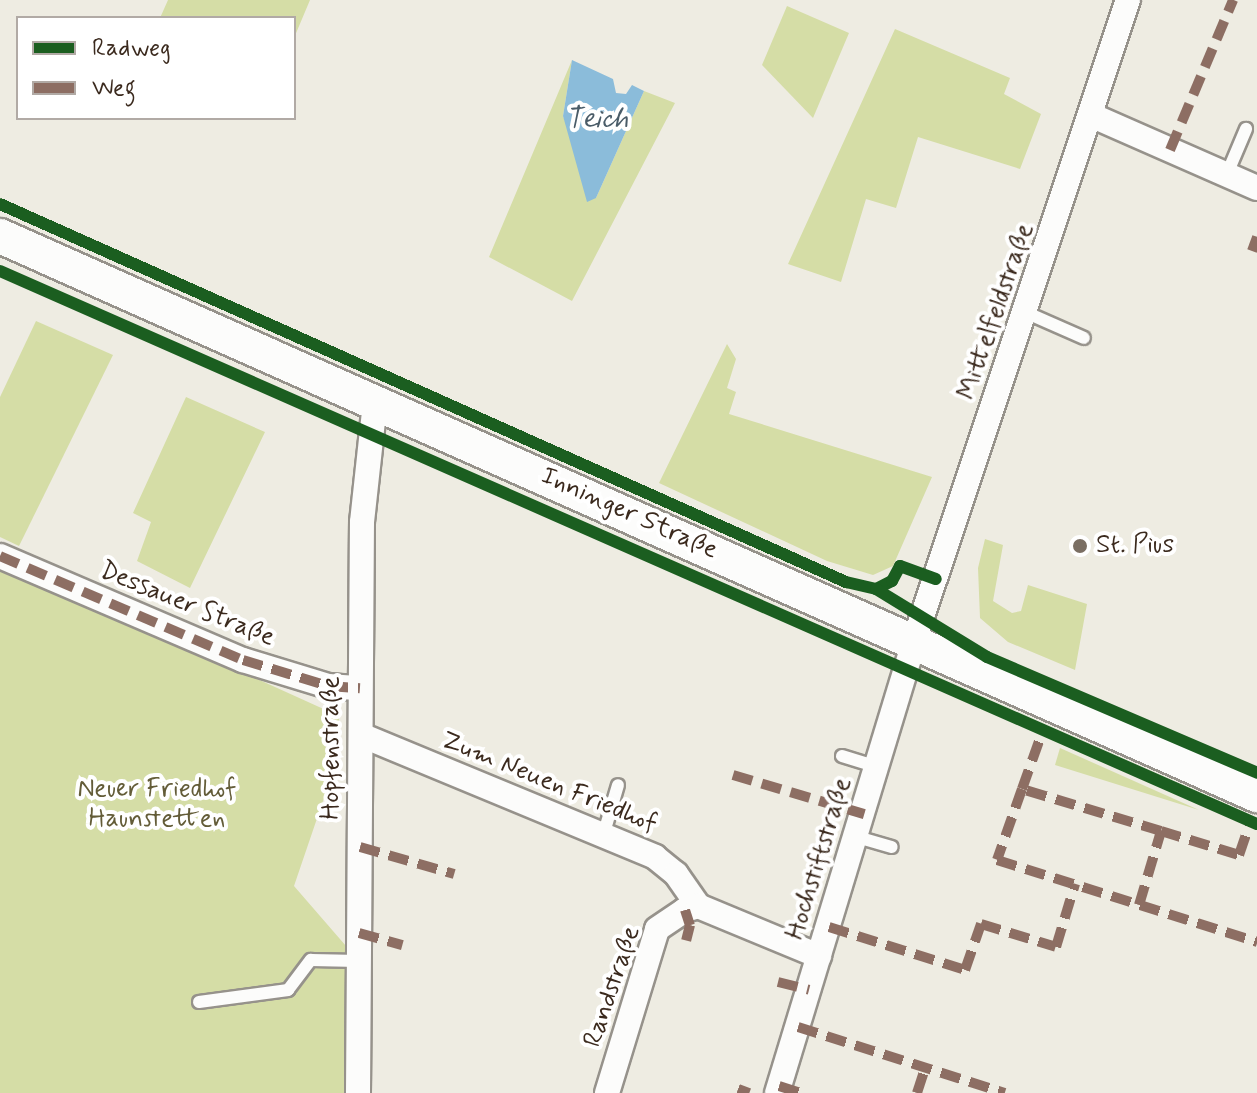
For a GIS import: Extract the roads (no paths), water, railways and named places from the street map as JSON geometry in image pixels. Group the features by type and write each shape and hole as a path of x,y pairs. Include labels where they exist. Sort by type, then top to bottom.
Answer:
{"main road":[{"name":"Inninger Straße","path":"0,236 1257,795"}],"street":[{"name":"Mittelfeldstraße","path":"914,641 1093,116 1128,0"},
{"path":"1093,116 1257,188"},
{"name":"Hopfenstraße","path":"358,1093 362,522 375,403"},
{"name":"Dessauer Straße","path":"0,556 243,660 328,686 360,688"},
{"name":"Hochstiftstraße","path":"777,1093 879,767 914,641"},
{"name":"Zum Neuen Friedhof","path":"361,735 655,857 676,874 698,906"},
{"path":"698,906 819,956"},
{"name":"Randstraße","path":"607,1093 657,929 698,906"}],"lane":[{"path":"1227,174 1246,129"},
{"path":"1027,313 1084,338"},
{"path":"842,756 879,767"},
{"path":"603,836 618,785"},
{"path":"857,837 892,847"},
{"path":"199,1002 288,990 311,960 359,961"}],"water":[{"name":"Teich","path":"572,60 613,79 616,93 626,94 632,85 644,91 596,198 587,202 563,116"}],"place":[{"name":"St. Pius","path":"1080,546"}],"park label":[{"name":"Neuer Friedhof Haunstetten","path":"157,805"}]}
